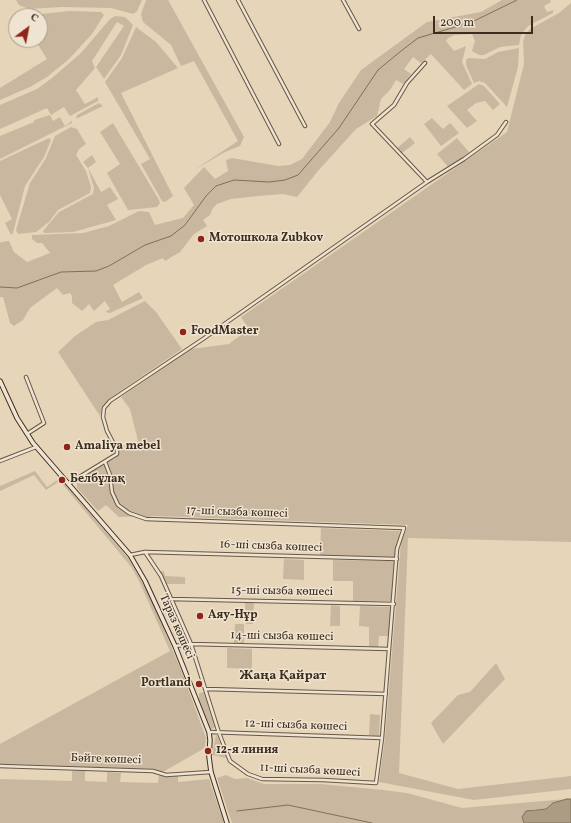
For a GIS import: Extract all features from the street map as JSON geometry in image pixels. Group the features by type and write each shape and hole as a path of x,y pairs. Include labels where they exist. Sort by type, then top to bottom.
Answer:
{"street":[{"path":"204,0 279,144"},
{"path":"238,0 305,126"},
{"path":"343,0 359,29"},
{"path":"425,63 407,83 394,105 372,124 427,182"},
{"path":"68,484 115,456 117,452 107,431 103,417 103,411 108,403 427,182 464,159 497,135 506,122"},
{"path":"26,377 44,423 27,435"},
{"name":"Тараз көшесі","path":"0,383 27,435 130,556 145,581 175,646 209,732 211,772 227,823"},
{"path":"0,461 36,447"},
{"name":"17-ші сызба көшесі","path":"105,462 110,475 112,492 118,505 129,513 146,519 404,528 399,540 397,559"},
{"name":"16-ші сызба көшесі","path":"130,556 145,552 397,559"},
{"name":"11-ші сызба көшесі","path":"145,552 161,576 191,644 219,733 230,761 254,777 262,779 323,780 376,784 382,738"},
{"path":"382,738 397,559"},
{"name":"15-ші сызба көшесі","path":"170,599 394,604"},
{"name":"14-ші сызба көшесі","path":"175,646 191,644 389,649"},
{"path":"206,689 386,694"},
{"name":"12-ші сызба көшесі","path":"209,732 382,738"},
{"name":"Бәйге көшесі","path":"0,766 153,771 166,775 211,772"}],"shaded area":[{"path":"16,0 142,0 137,11 133,14 111,8 26,8 19,5"},
{"path":"146,0 168,0 244,137 240,146 225,152 194,170 238,141 194,61 181,66 171,45 143,22 141,14"},
{"path":"502,0 550,0 551,2 544,6 547,12 553,10 553,13 528,26 521,35 519,45 500,47 484,55 479,55 472,51 475,41 472,34 455,35 448,38 446,41 454,51 466,46 462,62 472,84 464,90 431,54 421,63 413,57 404,69 411,74 403,84 396,80 390,90 381,99 377,116 356,129 297,197 283,194 258,196 231,199 217,204 213,208 210,215 203,220 207,226 194,234 180,252 165,261 163,258 146,265 113,285 122,302 139,292 143,298 110,313 105,312 110,309 105,301 94,311 89,304 82,311 72,303 72,296 70,293 63,295 57,288 30,308 23,320 14,326 10,323 3,297 0,297 0,243 9,241 14,252 27,262 50,253 42,243 37,243 32,239 32,235 83,233 109,226 139,211 149,212 155,225 183,218 194,205 184,188 204,167 215,179 228,171 226,160 232,158 278,166 290,165 302,159 330,122 339,103 361,70 427,22 481,12"},
{"path":"571,3 571,542 408,538 399,773 458,789 571,776 571,789 474,800 379,782 385,738 401,542 408,525 155,516 119,517 106,505 98,511 77,488 77,480 116,458 122,445 132,446 138,441 130,409 121,397 191,349 229,344 249,329 241,317 507,132 524,64 523,41 525,35 530,29 559,13"},
{"path":"70,11 101,12 104,15 92,34 69,59 47,77 30,87 0,100 0,88 47,59 40,48 48,48 48,13"},
{"path":"115,16 125,17 133,25 121,55 104,79 96,67 124,26 117,22 92,61 95,68 76,90 85,104 98,97 98,101 70,116 64,107 51,115 47,108 0,129 0,105 37,89 52,78 81,53 110,19"},
{"path":"136,27 156,42 178,68 121,93 173,196 165,202 162,201 141,164 150,159 105,82 122,58"},
{"path":"519,48 518,67 507,107 485,83 479,81 474,83 466,65 466,60 468,58 485,59 498,52"},
{"path":"479,84 484,86 500,104 493,110 485,101 476,103 467,110 477,121 467,128 447,106"},
{"path":"99,103 103,106 76,119 77,115"},
{"path":"50,115 53,121 60,117 65,126 72,121 72,123 0,159 0,136 34,122 34,120"},
{"path":"432,118 443,129 450,123 459,133 441,146 424,124"},
{"path":"113,123 159,200 160,203 157,207 128,210 107,173 120,164 100,132"},
{"path":"71,127 77,129 86,144 79,149 76,155 86,171 91,187 90,193 58,210 49,222 36,232 18,234 16,230 30,183 46,158 55,136"},
{"path":"410,137 415,143 401,154 396,149"},
{"path":"49,138 51,140 44,157 25,186 13,233 11,235 5,223 12,219 0,195 0,161"},
{"path":"457,138 469,152 463,158 448,167 437,154"},
{"path":"92,155 96,162 88,168 83,162"},
{"path":"88,168 101,192 110,187 118,199 107,205 116,220 73,232 44,233 43,231 59,212 93,194 94,188"},
{"path":"145,301 156,312 182,349 110,398 102,407 100,416 58,352 75,336 96,322 108,320"},
{"path":"35,471 47,487 60,478 128,558 151,598 183,675 206,738 203,749 163,772 155,769 0,764 0,744 170,651 132,568 60,481 46,490 34,475 0,491 0,486"},
{"path":"321,528 400,531 395,557 320,555"},
{"path":"284,559 304,560 304,580 283,579"},
{"path":"333,560 395,561 391,601 353,601 353,581 333,581"},
{"path":"160,571 164,571 165,576 185,577 185,584 167,584"},
{"path":"245,603 254,603 253,624 246,624"},
{"path":"331,605 340,606 340,626 330,626"},
{"path":"360,606 391,607 388,636 379,636 378,648 369,647 369,627 359,626"},
{"path":"235,624 244,624 244,643 234,643"},
{"path":"227,648 252,649 252,669 227,668"},
{"path":"496,663 505,679 443,744 431,723 458,695 470,692"},
{"path":"204,692 215,726 214,728 210,729 199,700 199,693"},
{"path":"370,714 380,715 379,736 369,735"},
{"path":"216,735 219,740 226,758 212,755"},
{"path":"85,770 85,781 107,782 107,772 121,773 120,782 158,783 159,774 165,777 178,776 178,782 209,779 224,823 0,823 0,779 72,781 72,771"},
{"path":"226,775 235,779 247,778 264,784 321,784 407,793 462,808 567,799 553,803 546,809 534,809 522,817 524,823 232,823 217,778"},
{"path":"571,799 571,823 524,823 522,817 526,811 546,809 553,803"}],"waterway":[{"path":"0,287 17,288 61,272 96,271 109,266 145,245 171,236 185,225 206,196 216,186 234,180 269,182 285,180 298,175 339,128 378,70 401,51 418,38 472,22 517,0"},
{"path":"237,811 288,805 372,823"}],"place":[{"name":"Мотошкола Zubkov","path":"201,239"},
{"name":"FoodMaster","path":"183,332"},
{"name":"Amaliya mebel","path":"67,447"},
{"name":"Белбұлақ","path":"62,480"},
{"name":"Аяу-Нұр","path":"200,616"},
{"name":"Portland","path":"199,684"},
{"name":"12-я линия","path":"208,751"}],"district":[{"name":"Жаңа Қайрат","path":"283,677"}]}
